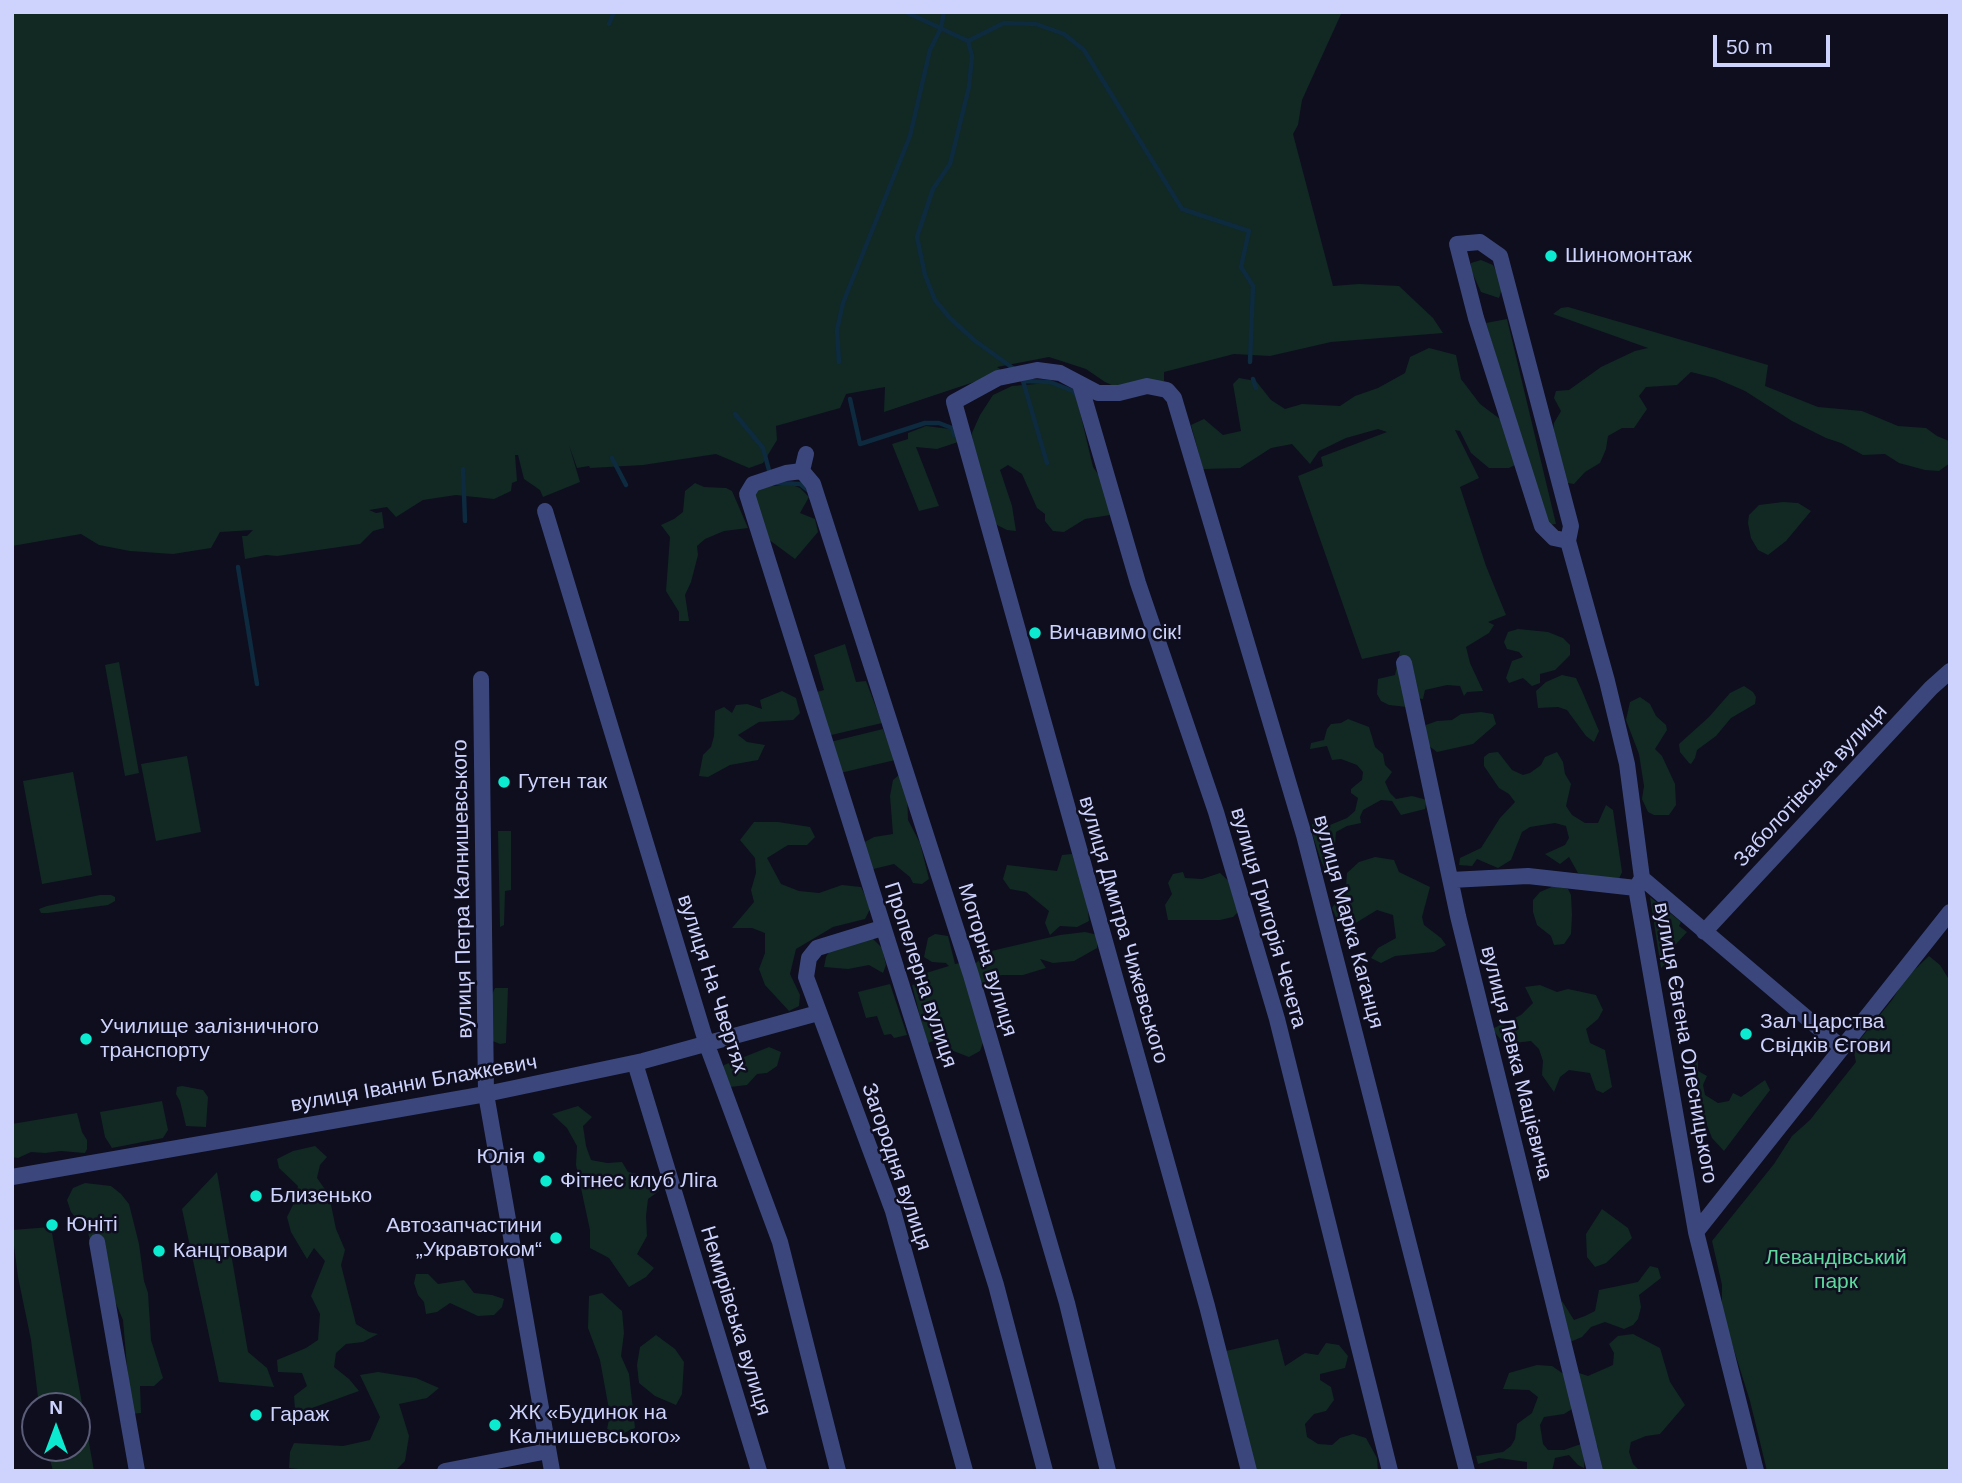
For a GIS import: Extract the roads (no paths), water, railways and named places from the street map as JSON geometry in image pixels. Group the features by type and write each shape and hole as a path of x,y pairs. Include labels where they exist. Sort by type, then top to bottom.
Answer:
{"street":[{"name":"вулиця Євгена Олесницького","path":"1568,541 1554,538 1542,526 1476,318 1457,244 1480,242 1500,256 1571,526 1568,541 1627,764 1639,883 1696,1231 1756,1471"},
{"name":"вулиця Дмитра Чижевського","path":"1080,384 1060,373 1037,370 998,378 954,402 1207,1307 1250,1471"},
{"name":"вулиця Марка Каганця","path":"1080,384 1098,393 1119,393 1147,386 1167,390 1174,398 1304,835 1468,1471"},
{"name":"вулиця Григорія Чечета","path":"1080,384 1138,583 1216,812 1274,1006 1390,1471"},
{"path":"802,471 806,454"},
{"name":"Пропелерна вулиця","path":"802,471 753,484 747,494 996,1285 1045,1471"},
{"name":"Моторна вулиця","path":"802,471 813,484 971,975 1067,1303 1108,1471"},
{"name":"вулиця На Чвертях","path":"545,511 708,1045 780,1242 838,1471"},
{"name":"вулиця Левка Мацієвича","path":"1404,663 1458,916 1595,1471"},
{"name":"Заболотівська вулиця","path":"1704,932 1931,688 1950,671"},
{"name":"вулиця Петра Калнишевського","path":"481,680 486,1094 552,1471"},
{"path":"1451,880 1528,876 1639,883 1704,932 1841,1047"},
{"path":"1696,1231 1950,912"},
{"name":"Загородня вулиця","path":"882,928 817,948 809,958 806,977 893,1211 965,1471"},
{"name":"вулиця Іванни Блажкевич","path":"12,1177 486,1094 635,1063 818,1013"},
{"name":"Немирівська вулиця","path":"635,1063 759,1471"},
{"path":"97,1242 138,1471"},
{"path":"445,1471 548,1451"}],"waterway":[{"path":"609,24 614,12"},
{"path":"906,12 968,41 972,56 969,87 950,164 933,189 917,237 925,275 935,300 950,318 974,340 1017,371"},
{"path":"839,362 837,330 843,303 910,136 930,50 941,28 944,12"},
{"path":"968,41 1004,23 1036,24 1064,34 1084,50 1182,209 1249,231 1241,267 1253,286 1250,362"},
{"path":"1021,379 1050,382 1073,391 1077,396"},
{"path":"1253,379 1256,388"},
{"path":"1023,381 1047,463"},
{"path":"850,399 860,444 925,423 939,423 952,428 954,435"},
{"path":"735,414 763,448 770,474"},
{"path":"612,458 626,485"},
{"path":"463,469 465,521"},
{"path":"778,483 800,484 809,491"},
{"path":"238,567 257,684"}],"place":[{"name":"Шиномонтаж","path":"1551,256"},
{"name":"Вичавимо сік!","path":"1035,633"},
{"name":"Гутен так","path":"504,782"},
{"name":"Зал Царства Свідків Єгови","path":"1746,1034"},
{"name":"Училище залізничного транспорту","path":"86,1039"},
{"name":"Юлія","path":"539,1157"},
{"name":"Фітнес клуб Ліга","path":"546,1181"},
{"name":"Близенько","path":"256,1196"},
{"name":"Юніті","path":"52,1225"},
{"name":"Автозапчастини „Укравтоком“","path":"556,1238"},
{"name":"Канцтовари","path":"159,1251"},
{"name":"Гараж","path":"256,1415"},
{"name":"ЖК «Будинок на Калнишевського»","path":"495,1425"}],"park label":[{"name":"Левандівський парк","path":"1836,1270"}]}
